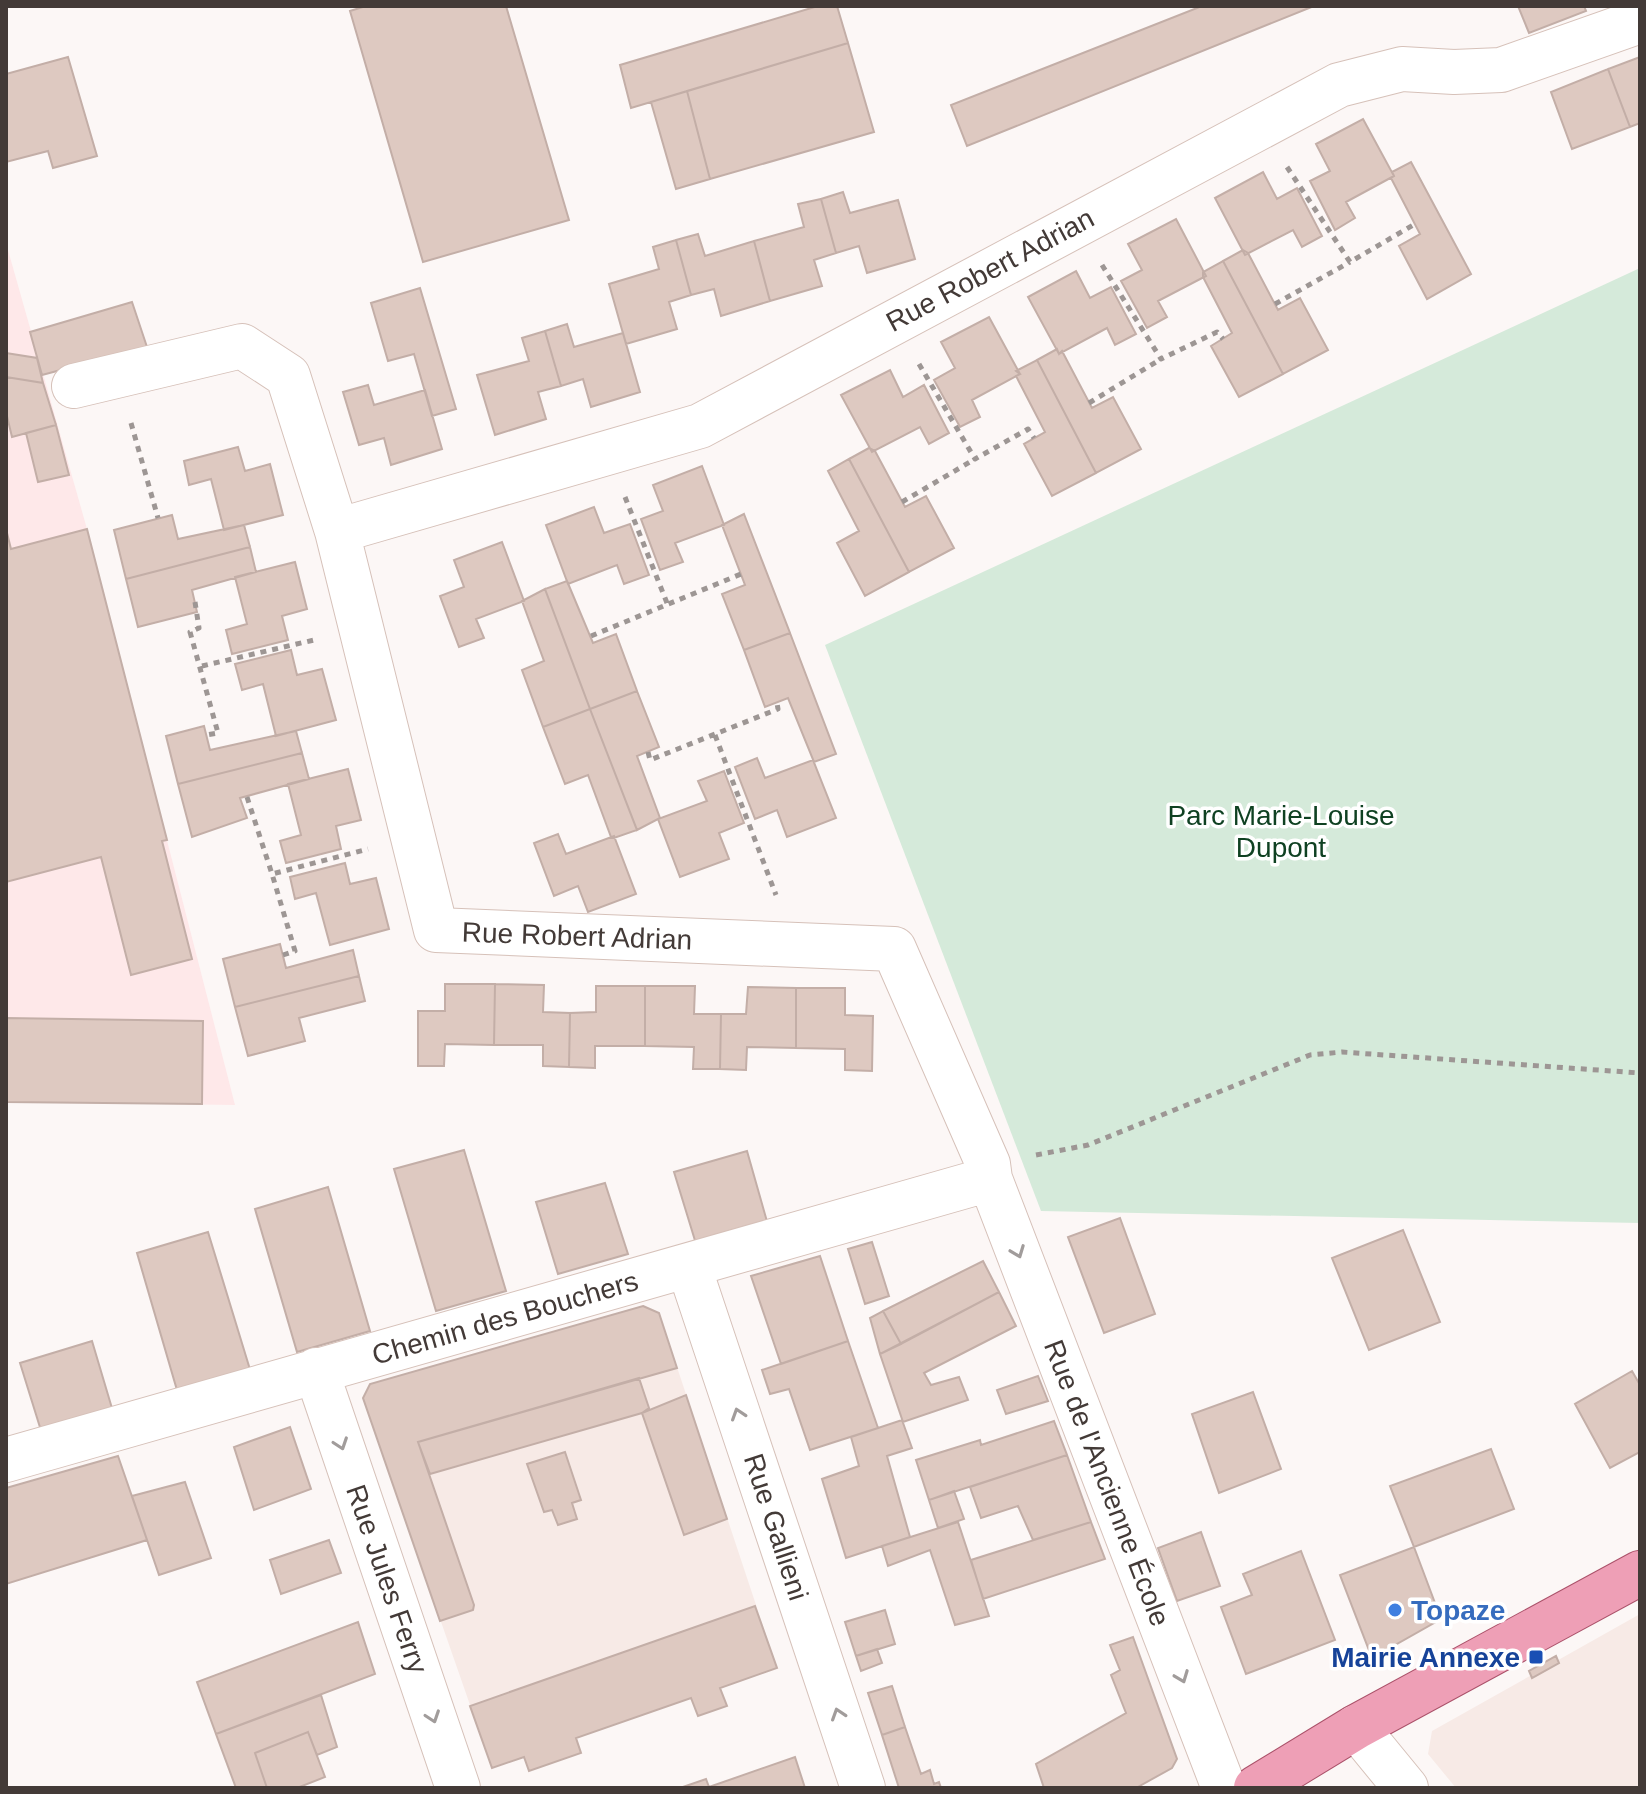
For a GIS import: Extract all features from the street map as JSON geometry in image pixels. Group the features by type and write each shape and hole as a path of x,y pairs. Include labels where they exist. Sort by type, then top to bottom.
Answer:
{"main road":[{"path":"1256,1788 1356,1727 1640,1573"}],"street":[{"name":"Rue Robert Adrian","path":"337,531 700,426 1339,85 1402,69 1501,70 1640,21"},
{"name":"Rue Robert Adrian","path":"74,386 242,346 288,376 337,531 436,930 894,949 989,1172"},
{"name":"Chemin des Bouchers","path":"6,1460 689,1267 989,1172"},
{"name":"Rue de l'Ancienne École","path":"989,1172 1224,1788"},
{"name":"Rue Gallieni","path":"689,1267 863,1788"},
{"name":"Rue Jules Ferry","path":"316,1370 458,1788"},
{"path":"1356,1727 1406,1788"}],"path":[{"path":"1260,126 1350,262"},
{"path":"1076,223 1161,359"},
{"path":"1275,304 1415,224"},
{"path":"894,322 975,459"},
{"path":"1089,403 1161,359 1217,332 1223,339"},
{"path":"902,502 1028,429 1034,438"},
{"path":"138,447 158,518"},
{"path":"607,451 667,603"},
{"path":"591,636 741,574"},
{"path":"195,602 199,628 190,632 202,666 218,733 206,735"},
{"path":"202,666 362,629"},
{"path":"648,752 650,760 778,709 777,703"},
{"path":"715,735 794,944"},
{"path":"247,797 295,951 283,955"},
{"path":"272,874 412,838"},
{"path":"989,1172 1088,1145 1310,1055 1342,1052 1640,1073"}],"shaded area":[{"path":"6,243 87,529 235,1105 6,1102"},
{"path":"643,1306 659,1313 777,1668 721,1688 727,1706 698,1716 691,1698 576,1738 581,1753 529,1771 524,1757 492,1768 363,1398 370,1384"},
{"path":"1640,1614 1640,1788 1456,1788 1428,1754 1432,1731"}],"green space":[{"name":"Parc Marie-Louise Dupont","path":"1640,268 1640,1223 1041,1211 825,645"}],"building":[{"path":"366,6 506,6 569,220 423,262 350,11"},
{"path":"818,6 837,6 848,43 631,108 620,65"},
{"path":"1202,6 1314,6 967,146 951,105"},
{"path":"1518,6 1584,6 1586,11 1529,33"},
{"path":"848,43 874,132 710,179 687,91"},
{"path":"68,57 97,156 53,168 48,151 6,162 6,74"},
{"path":"1640,57 1640,123 1630,127 1608,69"},
{"path":"1608,69 1630,127 1572,149 1551,92"},
{"path":"687,91 710,179 676,189 651,102"},
{"path":"1363,119 1394,176 1346,202 1355,218 1335,230 1310,181 1330,171 1316,144"},
{"path":"1411,162 1471,274 1427,299 1399,246 1420,234 1391,178 1394,176 1392,172"},
{"path":"1263,172 1277,199 1297,188 1322,236 1302,247 1293,230 1245,255 1215,198"},
{"path":"843,192 850,213 898,200 915,259 867,273 859,246 836,253 821,199"},
{"path":"821,199 836,253 814,260 822,286 770,301 754,241 804,227 798,204"},
{"path":"1176,219 1206,276 1158,301 1167,317 1147,328 1121,281 1142,270 1128,244"},
{"path":"698,234 705,256 754,241 770,301 721,316 714,289 691,295 676,240"},
{"path":"676,240 691,295 669,302 677,329 626,344 609,284 659,269 653,247"},
{"path":"1243,250 1248,253 1278,310 1300,298 1328,350 1283,374 1223,261"},
{"path":"1223,261 1283,374 1239,397 1211,346 1232,333 1203,277 1203,272"},
{"path":"1076,271 1090,298 1111,287 1136,334 1115,345 1107,328 1059,354 1028,297"},
{"path":"420,288 456,409 432,416 414,354 388,361 371,303"},
{"path":"132,302 147,347 42,375 30,332"},
{"path":"989,317 1020,374 972,400 980,417 960,427 934,380 955,368 941,342"},
{"path":"567,324 574,347 623,333 640,392 591,407 583,379 561,386 545,331"},
{"path":"545,331 561,386 538,392 546,419 495,435 477,375 529,361 522,338"},
{"path":"1057,349 1059,354 1062,351 1092,408 1113,397 1141,449 1096,473 1037,360"},
{"path":"6,353 37,358 43,383 6,377"},
{"path":"1037,360 1096,473 1052,496 1024,444 1045,432 1016,376 1020,374 1016,371"},
{"path":"890,370 903,397 924,385 949,433 929,444 920,427 872,452 841,395"},
{"path":"6,377 43,383 56,425 12,437 6,412"},
{"path":"368,385 374,405 425,390 442,449 391,465 384,438 359,445 343,392"},
{"path":"56,425 69,475 38,482 26,433"},
{"path":"238,447 245,471 270,464 283,515 224,530 211,479 189,485 184,461"},
{"path":"869,448 875,451 905,507 926,496 954,548 909,572 849,459"},
{"path":"849,459 909,572 865,596 837,543 859,531 828,471"},
{"path":"702,466 724,525 675,543 683,562 660,570 641,519 663,511 653,485"},
{"path":"594,507 604,533 630,524 649,575 624,584 617,565 568,584 546,525"},
{"path":"744,514 790,633 744,650 722,594 745,585 722,525"},
{"path":"172,515 178,539 244,525 250,547 126,579 114,530"},
{"path":"6,529 11,549 87,529 167,840 162,841 192,959 131,975 101,857 6,882"},
{"path":"502,542 524,601 476,619 484,638 459,647 440,596 464,587 454,560"},
{"path":"250,547 256,572 192,590 197,612 138,627 126,579"},
{"path":"295,562 307,609 282,616 288,640 232,654 226,630 247,624 235,577"},
{"path":"567,581 593,643 616,634 637,691 590,709 545,589"},
{"path":"545,589 590,709 543,727 522,670 544,661 522,601"},
{"path":"790,633 836,754 814,762 788,698 765,707 744,650"},
{"path":"291,650 297,675 322,669 336,720 276,736 263,684 242,690 235,664"},
{"path":"637,691 659,747 637,756 660,818 637,830 590,709"},
{"path":"590,709 637,830 614,838 588,775 565,784 543,727"},
{"path":"204,726 210,750 296,731 302,753 178,784 166,736"},
{"path":"302,753 309,779 240,798 247,818 192,837 178,784"},
{"path":"757,758 765,778 813,760 836,818 787,837 777,810 755,819 735,767"},
{"path":"348,769 361,820 336,826 341,849 286,863 280,841 301,835 288,784"},
{"path":"724,771 744,823 719,833 729,859 680,877 658,819 707,801 698,781"},
{"path":"558,834 566,854 614,836 636,894 588,912 578,886 554,896 534,843"},
{"path":"345,863 350,884 376,878 389,929 330,945 316,893 295,899 290,877"},
{"path":"280,944 286,968 353,950 359,976 235,1007 223,959"},
{"path":"359,976 365,1001 299,1018 305,1041 248,1056 235,1007"},
{"path":"445,984 495,984 494,1045 445,1044 444,1066 418,1066 418,1011 445,1011"},
{"path":"495,984 544,985 543,1012 570,1013 569,1067 543,1066 543,1045 494,1045"},
{"path":"596,986 645,986 645,1046 595,1046 595,1068 569,1067 570,1013 596,1012"},
{"path":"645,986 695,986 694,1014 721,1014 720,1069 693,1069 694,1047 645,1046"},
{"path":"748,987 796,988 796,1048 747,1047 746,1070 720,1069 721,1014 746,1014"},
{"path":"796,988 845,988 845,1015 873,1016 872,1071 845,1070 845,1049 796,1048"},
{"path":"6,1018 203,1021 202,1104 6,1102"},
{"path":"464,1150 506,1291 436,1311 394,1169"},
{"path":"747,1151 768,1225 697,1247 674,1172"},
{"path":"605,1183 628,1254 558,1274 536,1202"},
{"path":"328,1187 370,1331 297,1352 255,1209"},
{"path":"1120,1218 1155,1314 1104,1333 1068,1237"},
{"path":"1403,1230 1440,1322 1369,1350 1332,1258"},
{"path":"208,1232 252,1376 179,1397 137,1253"},
{"path":"872,1242 889,1296 865,1304 848,1249"},
{"path":"820,1256 848,1341 781,1364 751,1276"},
{"path":"983,1261 999,1292 901,1344 883,1311"},
{"path":"999,1292 1016,1326 924,1373 931,1385 959,1377 968,1400 903,1422 880,1354"},
{"path":"643,1306 659,1313 677,1368 418,1442 474,1605 473,1610 440,1621 363,1398 370,1384"},
{"path":"883,1311 901,1344 880,1354 870,1318"},
{"path":"92,1341 114,1415 43,1437 20,1363"},
{"path":"848,1341 878,1428 810,1450 789,1389 770,1394 762,1370"},
{"path":"1632,1371 1640,1385 1640,1452 1610,1468 1575,1404"},
{"path":"1038,1376 1048,1401 1006,1414 997,1390"},
{"path":"639,1378 649,1408 642,1413 430,1474 418,1442"},
{"path":"1253,1392 1281,1469 1219,1493 1192,1414"},
{"path":"686,1395 727,1519 684,1535 642,1413"},
{"path":"902,1420 912,1448 887,1456 910,1537 846,1558 822,1479 859,1466 851,1437"},
{"path":"1054,1421 1067,1455 929,1500 916,1460 980,1440 981,1445"},
{"path":"290,1427 311,1489 254,1510 234,1447"},
{"path":"1491,1449 1514,1509 1414,1547 1390,1486"},
{"path":"565,1452 581,1500 572,1503 577,1519 558,1525 552,1510 544,1512 527,1464"},
{"path":"1067,1455 1091,1522 1033,1540 1018,1506 981,1518 970,1487"},
{"path":"118,1456 147,1540 6,1584 6,1488"},
{"path":"185,1482 211,1558 159,1575 132,1496"},
{"path":"954,1491 964,1519 938,1528 929,1500"},
{"path":"958,1522 989,1616 955,1625 930,1550 888,1566 882,1546"},
{"path":"1091,1522 1105,1559 983,1599 971,1560"},
{"path":"1201,1532 1220,1586 1177,1601 1158,1548"},
{"path":"329,1540 341,1573 281,1594 270,1560"},
{"path":"1414,1547 1441,1619 1372,1658 1340,1575"},
{"path":"1301,1551 1335,1640 1246,1674 1221,1607 1252,1595 1243,1574"},
{"path":"755,1606 777,1668 720,1688 727,1706 698,1716 691,1698 576,1738 581,1753 529,1771 524,1757 492,1768 470,1706"},
{"path":"885,1610 895,1644 856,1656 845,1622"},
{"path":"358,1622 375,1674 216,1734 197,1682"},
{"path":"1133,1637 1177,1759 1172,1768 1136,1788 1044,1788 1036,1764 1126,1713 1111,1675 1120,1670 1110,1645"},
{"path":"877,1649 882,1663 861,1671 856,1656"},
{"path":"1556,1656 1559,1663 1532,1678 1529,1671"},
{"path":"892,1686 905,1727 882,1735 868,1693"},
{"path":"321,1695 337,1747 317,1755 308,1732 255,1753 267,1788 236,1788 216,1734"},
{"path":"905,1727 921,1774 930,1770 934,1784 939,1782 941,1788 899,1788 882,1735"},
{"path":"308,1732 325,1777 297,1788 267,1788 255,1753"},
{"path":"795,1757 805,1788 680,1788 706,1779 709,1787"}],"place":[{"name":"Topaze","path":"1395,1610"},
{"name":"Mairie Annexe","path":"1536,1657"}]}
